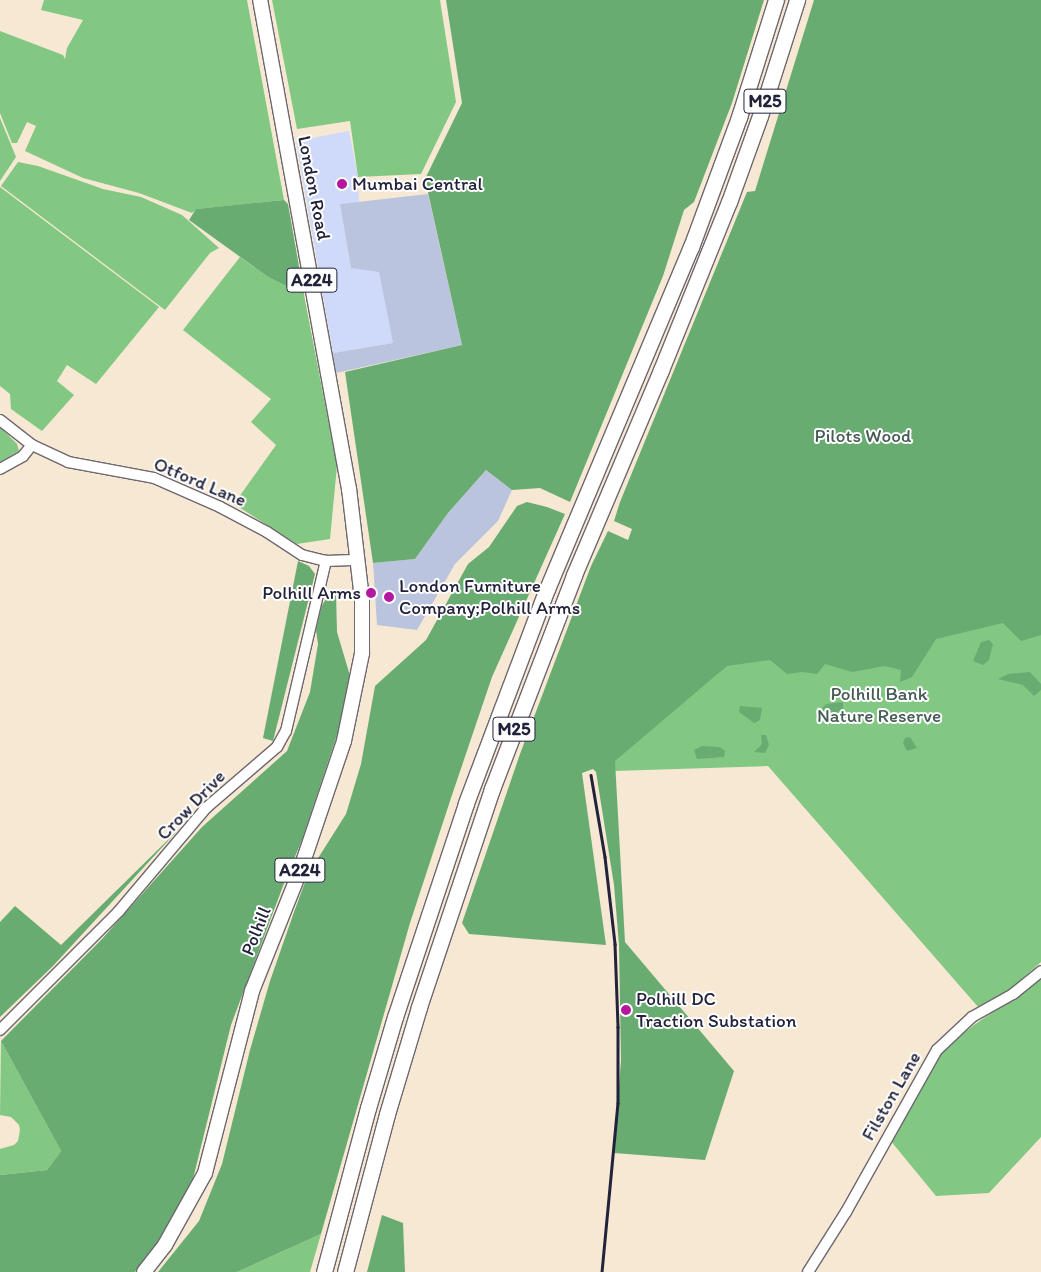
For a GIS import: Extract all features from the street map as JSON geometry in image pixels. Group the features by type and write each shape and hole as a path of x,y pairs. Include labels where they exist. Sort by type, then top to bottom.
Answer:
{"highway":[{"name":"M25","path":"324,1272 368,1108 395,1017 466,803 547,589 694,239 730,143 776,0"},
{"name":"M25","path":"345,1272 406,1050 450,910 492,789 574,575 720,227 760,116 797,0"}],"main road":[{"name":"London Road","path":"260,0 332,390 359,560"},
{"name":"Polhill","path":"144,1272 165,1245 205,1173 252,991 300,871 344,741 362,653 363,608 359,560"}],"street":[{"name":"Otford Lane","path":"0,420 32,445 68,462 154,478 244,520 302,555 326,561 359,560"},
{"path":"0,469 23,456 32,445"},
{"name":"Crow Drive","path":"0,1030 119,911 206,808 277,747 286,731 326,561"},
{"name":"Filston Lane","path":"808,1272 846,1212 937,1050 972,1017 1013,994 1041,970"}],"shaded area":[{"path":"349,131 358,177 359,202 340,204 351,268 379,271 393,343 333,353 296,141"},
{"path":"428,194 462,345 336,373 333,353 393,343 379,272 351,268 340,204"},
{"path":"486,470 512,490 498,521 455,564 417,630 377,625 373,563 415,559 448,513"}],"green space":[{"path":"44,0 247,0 284,200 197,209 192,213 139,193 83,178 25,151 36,126 27,122 17,143 12,143 0,113 0,31 63,55 65,59 67,48 83,20 41,10"},
{"path":"272,0 440,0 456,102 421,174 358,177 350,121 297,129"},
{"path":"446,0 764,0 732,103 694,202 684,210 663,276 570,502 540,488 512,490 486,470 448,513 415,559 373,563 345,372 462,345 425,179 462,103"},
{"name":"Pilots Wood","path":"814,0 1041,0 1041,635 1021,641 1003,623 936,639 912,677 900,682 901,670 885,666 852,672 825,664 817,674 802,672 787,674 770,660 727,666 615,761 625,942 734,1071 705,1160 614,1153 621,1060 619,945 614,885 596,772 593,769 582,773 606,945 469,934 462,923 520,754 591,566 608,531 628,540 632,529 614,521 620,502 747,192 755,191"},
{"path":"0,118 16,157 0,181"},
{"path":"18,162 38,166 103,189 141,197 182,215 219,248 210,253 165,310 1,186"},
{"path":"0,187 159,307 96,384 67,365 57,381 74,395 42,431 11,409 10,394 0,386"},
{"path":"284,200 288,204 304,295 268,277 189,220 196,209"},
{"path":"240,257 268,277 304,295 337,466 330,539 297,544 234,504 276,445 251,422 271,399 183,330"},
{"path":"0,427 17,444 19,451 0,462"},
{"path":"527,502 565,514 492,677 410,923 321,1234 237,1272 158,1272 199,1221 222,1164 250,1050 270,981 294,912 308,874 346,814 361,764 375,686 426,640 468,564 489,547 517,506"},
{"path":"298,561 309,566 315,574 273,741 263,738"},
{"path":"331,592 336,592 337,632 351,679 341,723 302,840 231,1025 191,1187 148,1257 135,1272 0,1272 0,1175 47,1170 61,1151 1,1041 102,939 202,827 287,751 310,692 318,644 316,630 322,605"},
{"name":"Polhill Bank Nature Reserve","path":"1041,608 1041,962 1013,987 979,1008 768,766 614,771 613,760 726,664"},
{"path":"989,640 993,644 989,660 983,665 973,661 981,642"},
{"path":"1030,672 1041,684 1041,690 1034,696 1023,685 998,679 1008,674"},
{"path":"843,702 843,709 835,714 820,711 826,704"},
{"path":"740,706 762,708 760,720 754,723 739,712"},
{"path":"761,735 766,735 769,745 765,753 754,752 762,744"},
{"path":"910,737 917,748 907,751 903,743 905,738"},
{"path":"702,746 720,747 725,751 724,757 697,759 694,750"},
{"path":"179,829 53,966 0,1017 0,922 15,906 61,945"},
{"path":"1041,979 1041,1137 989,1193 936,1196 890,1140 941,1052 974,1025"},
{"path":"1,1041 61,1151 47,1170 0,1175 0,1149 14,1145 18,1141 20,1130 19,1125 11,1117 0,1115"},
{"path":"382,1215 403,1223 405,1272 367,1272"},
{"path":"321,1234 310,1272 237,1272"}],"railway":[{"path":"591,775 605,857 615,944 618,1027 618,1103 602,1272"}],"place":[{"name":"Mumbai Central","path":"342,184"},
{"name":"Polhill Arms","path":"371,593"},
{"name":"London Furniture Company;Polhill Arms","path":"389,597"},
{"name":"Polhill DC Traction Substation","path":"626,1010"}]}
